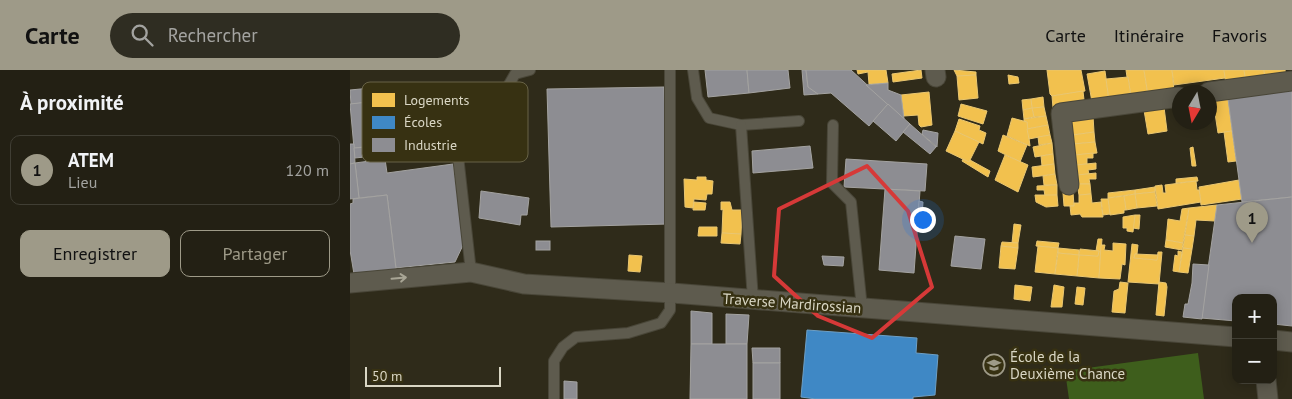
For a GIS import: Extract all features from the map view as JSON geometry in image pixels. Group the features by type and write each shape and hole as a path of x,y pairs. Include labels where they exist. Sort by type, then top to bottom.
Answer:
{"street":[{"path":"1217,91 1292,81"},
{"path":"1069,184 1061,113 1172,98"},
{"name":"Traverse Mardirossian","path":"350,283 471,272 524,284 672,293 1232,337"},
{"path":"1277,340 1292,342"},
{"path":"1266,384 1268,399"}],"lane":[{"path":"510,82 515,74 530,70"},
{"path":"554,399 554,361 563,347 576,337 628,333 660,323 670,310 672,293 670,70"},
{"path":"692,70 697,98 709,118 741,125 800,121"},
{"path":"741,125 753,300"},
{"path":"833,125 832,183 851,202 862,308"},
{"path":"459,162 471,272"}],"highlighted area":[{"path":"867,166 908,211 932,287 872,338 818,316 774,276 779,209"}],"green space":[{"path":"1198,353 1204,399 1069,399 1065,371"}],"building: Logements":[{"path":"857,70 886,70 888,83 869,84 868,72 858,74"},
{"path":"921,70 922,78 893,82 892,74"},
{"path":"954,70 976,72 976,75 957,76"},
{"path":"1047,70 1081,70 1085,91 1052,96 1050,94"},
{"path":"1126,70 1144,70 1148,95 1131,97"},
{"path":"1144,70 1172,70 1172,91 1148,95"},
{"path":"1172,70 1224,70 1225,78 1174,85"},
{"path":"1224,70 1244,70 1246,82 1226,85"},
{"path":"1244,70 1264,70 1265,79 1246,82"},
{"path":"1264,70 1285,70 1286,76 1265,79"},
{"path":"1105,71 1109,100 1092,102 1087,74"},
{"path":"976,75 978,98 959,100 957,76"},
{"path":"1008,75 1018,77 1019,83 1009,84"},
{"path":"1128,77 1131,97 1109,100 1106,79"},
{"path":"1083,91 1084,100 1080,101 1080,104 1053,108 1052,96"},
{"path":"929,92 932,125 921,127 918,115 904,116 901,95"},
{"path":"1043,97 1044,107 1032,108 1031,99"},
{"path":"1031,99 1032,108 1023,110 1022,100"},
{"path":"1228,99 1232,131 1218,133 1217,100"},
{"path":"961,104 987,111 983,124 958,116"},
{"path":"1044,107 1046,116 1034,117 1032,108"},
{"path":"1164,107 1167,131 1148,134 1144,110"},
{"path":"1032,108 1034,117 1024,119 1023,110"},
{"path":"1070,115 1093,116 1094,132 1073,135"},
{"path":"1046,116 1048,125 1027,129 1027,122 1024,119"},
{"path":"1012,118 1027,122 1030,146 1007,136"},
{"path":"959,119 980,126 979,130 986,133 983,144 955,131"},
{"path":"1048,125 1050,135 1029,139 1027,129"},
{"path":"955,131 979,142 969,162 946,151"},
{"path":"1232,131 1236,161 1228,162 1224,132"},
{"path":"1094,132 1095,142 1073,144 1073,135"},
{"path":"1003,135 1027,145 1020,162 998,151"},
{"path":"1050,135 1052,143 1039,145 1038,137"},
{"path":"1095,142 1097,153 1075,155 1073,144"},
{"path":"1052,143 1053,154 1035,157 1033,147"},
{"path":"1193,147 1196,166 1192,166 1190,148"},
{"path":"1093,153 1093,158 1087,158 1087,164 1076,165 1075,155"},
{"path":"1053,154 1054,164 1042,166 1041,156"},
{"path":"1005,155 1028,165 1018,192 995,180"},
{"path":"963,159 969,162 970,160 990,171 988,177 962,161"},
{"path":"1096,163 1096,169 1088,170 1089,174 1077,175 1076,165"},
{"path":"1054,164 1055,174 1033,177 1032,167"},
{"path":"1096,173 1096,179 1089,179 1090,184 1077,184 1077,175"},
{"path":"1055,174 1057,185 1044,185 1043,176"},
{"path":"697,177 706,177 706,180 713,181 712,194 707,194 706,200 694,199 693,208 685,207 684,179 697,180"},
{"path":"1197,177 1198,181 1176,183 1176,179"},
{"path":"1239,180 1242,199 1201,205 1199,187"},
{"path":"1196,181 1201,202 1158,209 1155,186 1162,185 1163,193 1166,193 1165,185"},
{"path":"1077,184 1090,184 1091,194 1079,195"},
{"path":"1057,185 1057,195 1045,196 1044,190 1037,190 1037,186"},
{"path":"1155,187 1155,192 1135,194 1135,190"},
{"path":"1135,190 1135,194 1108,198 1108,193"},
{"path":"1073,192 1074,206 1064,206 1063,193"},
{"path":"1155,192 1157,206 1137,208 1135,194"},
{"path":"1091,194 1092,203 1101,202 1103,217 1082,217 1080,214 1071,215 1070,206 1074,206 1074,203 1079,203 1079,195"},
{"path":"1135,194 1137,208 1126,210 1124,196"},
{"path":"1035,195 1057,195 1058,206 1046,207 1036,202"},
{"path":"1124,196 1126,210 1124,210 1124,213 1110,215 1108,198"},
{"path":"1101,199 1108,199 1110,214 1103,215"},
{"path":"694,202 706,203 705,210 693,210"},
{"path":"721,202 730,202 732,210 742,210 741,234 722,233 723,209 721,210"},
{"path":"1217,205 1215,221 1196,220 1194,236 1185,235 1189,208"},
{"path":"1189,208 1183,243 1166,240 1168,219 1180,221 1182,209"},
{"path":"1135,215 1140,215 1139,229 1133,228"},
{"path":"1135,215 1133,232 1127,231 1127,228 1123,228 1123,217"},
{"path":"1014,224 1021,225 1018,243 1012,243"},
{"path":"699,227 717,227 717,236 698,236"},
{"path":"722,233 741,234 740,244 721,243"},
{"path":"1185,235 1194,236 1192,249 1183,248"},
{"path":"1098,239 1102,239 1099,278 1077,276 1079,255 1098,256 1099,251 1096,251"},
{"path":"1166,240 1183,243 1182,250 1165,247"},
{"path":"1037,241 1059,243 1058,248 1036,246"},
{"path":"1002,242 1018,243 1018,248 1001,246"},
{"path":"1113,243 1126,244 1125,265 1122,264 1120,279 1099,278 1101,245 1105,245 1104,250 1113,251"},
{"path":"1132,244 1138,245 1137,254 1135,254 1134,258 1157,260 1158,252 1162,252 1159,284 1128,282"},
{"path":"1001,246 1018,248 1015,269 999,268"},
{"path":"1038,246 1058,248 1055,274 1035,272"},
{"path":"1058,248 1079,250 1079,255 1058,253"},
{"path":"1183,248 1192,249 1188,273 1179,272"},
{"path":"1080,249 1099,251 1098,256 1079,255"},
{"path":"1178,251 1182,252 1179,272 1173,271 1175,255 1178,256"},
{"path":"1058,253 1079,255 1077,276 1055,274"},
{"path":"1135,254 1158,255 1157,260 1134,258"},
{"path":"629,255 642,256 640,272 628,271"},
{"path":"1120,282 1128,283 1125,313 1112,312 1114,291 1119,289"},
{"path":"1159,282 1166,283 1167,287 1164,316 1156,315"},
{"path":"1015,285 1032,287 1030,301 1014,299"},
{"path":"1054,285 1064,287 1062,307 1051,307"},
{"path":"1077,287 1085,288 1083,305 1075,304"}],"building: Écoles":[{"path":"807,330 917,338 916,353 938,355 935,395 913,397 913,399 816,399 801,397"}],"building: Industrie":[{"path":"705,70 747,70 749,93 708,97"},
{"path":"747,70 788,70 790,88 749,93"},
{"path":"802,70 806,70 808,87 818,94 804,95"},
{"path":"806,70 851,70 888,104 869,126 831,93 818,94 808,87"},
{"path":"888,83 888,90 901,95 904,119 866,85"},
{"path":"664,87 668,224 551,227 547,89"},
{"path":"362,89 362,103 351,104 350,90"},
{"path":"1292,90 1292,197 1242,202 1228,99"},
{"path":"362,103 362,147 354,148 350,104"},
{"path":"888,104 910,124 896,141 873,121"},
{"path":"910,124 936,147 930,154 903,132"},
{"path":"923,130 938,133 937,147 922,134"},
{"path":"350,144 354,144 355,163 350,164"},
{"path":"810,146 813,168 753,173 752,151"},
{"path":"362,147 362,157 355,158 354,148"},
{"path":"846,159 927,164 925,191 844,187"},
{"path":"385,162 387,173 453,164 464,243 455,262 396,268 387,195 359,198 355,163"},
{"path":"355,163 359,198 350,199 350,164"},
{"path":"885,189 920,191 914,273 879,270"},
{"path":"481,191 529,198 527,215 521,215 520,225 479,218"},
{"path":"387,195 396,269 371,272 355,280 350,250 350,204 353,203 353,199"},
{"path":"1292,197 1292,326 1277,324 1277,294 1232,294 1232,321 1201,318 1217,205"},
{"path":"919,201 923,202 921,231 917,231"},
{"path":"955,236 985,239 981,269 951,266"},
{"path":"536,241 550,241 550,250 536,250"},
{"path":"822,256 844,257 843,266 824,265"},
{"path":"1193,264 1209,265 1202,319 1183,317 1185,304 1188,304 1192,283"},
{"path":"691,311 712,313 712,344 691,344"},
{"path":"726,314 749,315 747,344 726,344"},
{"path":"691,344 747,344 747,399 690,399"},
{"path":"752,348 780,348 780,363 753,363"},
{"path":"753,363 780,363 780,399 753,399"},
{"path":"564,381 577,382 577,399 564,399"}],"place":[{"name":"ATEM","path":"1252,243"},
{"name":"École de la Deuxième Chance","path":"994,365"}]}
